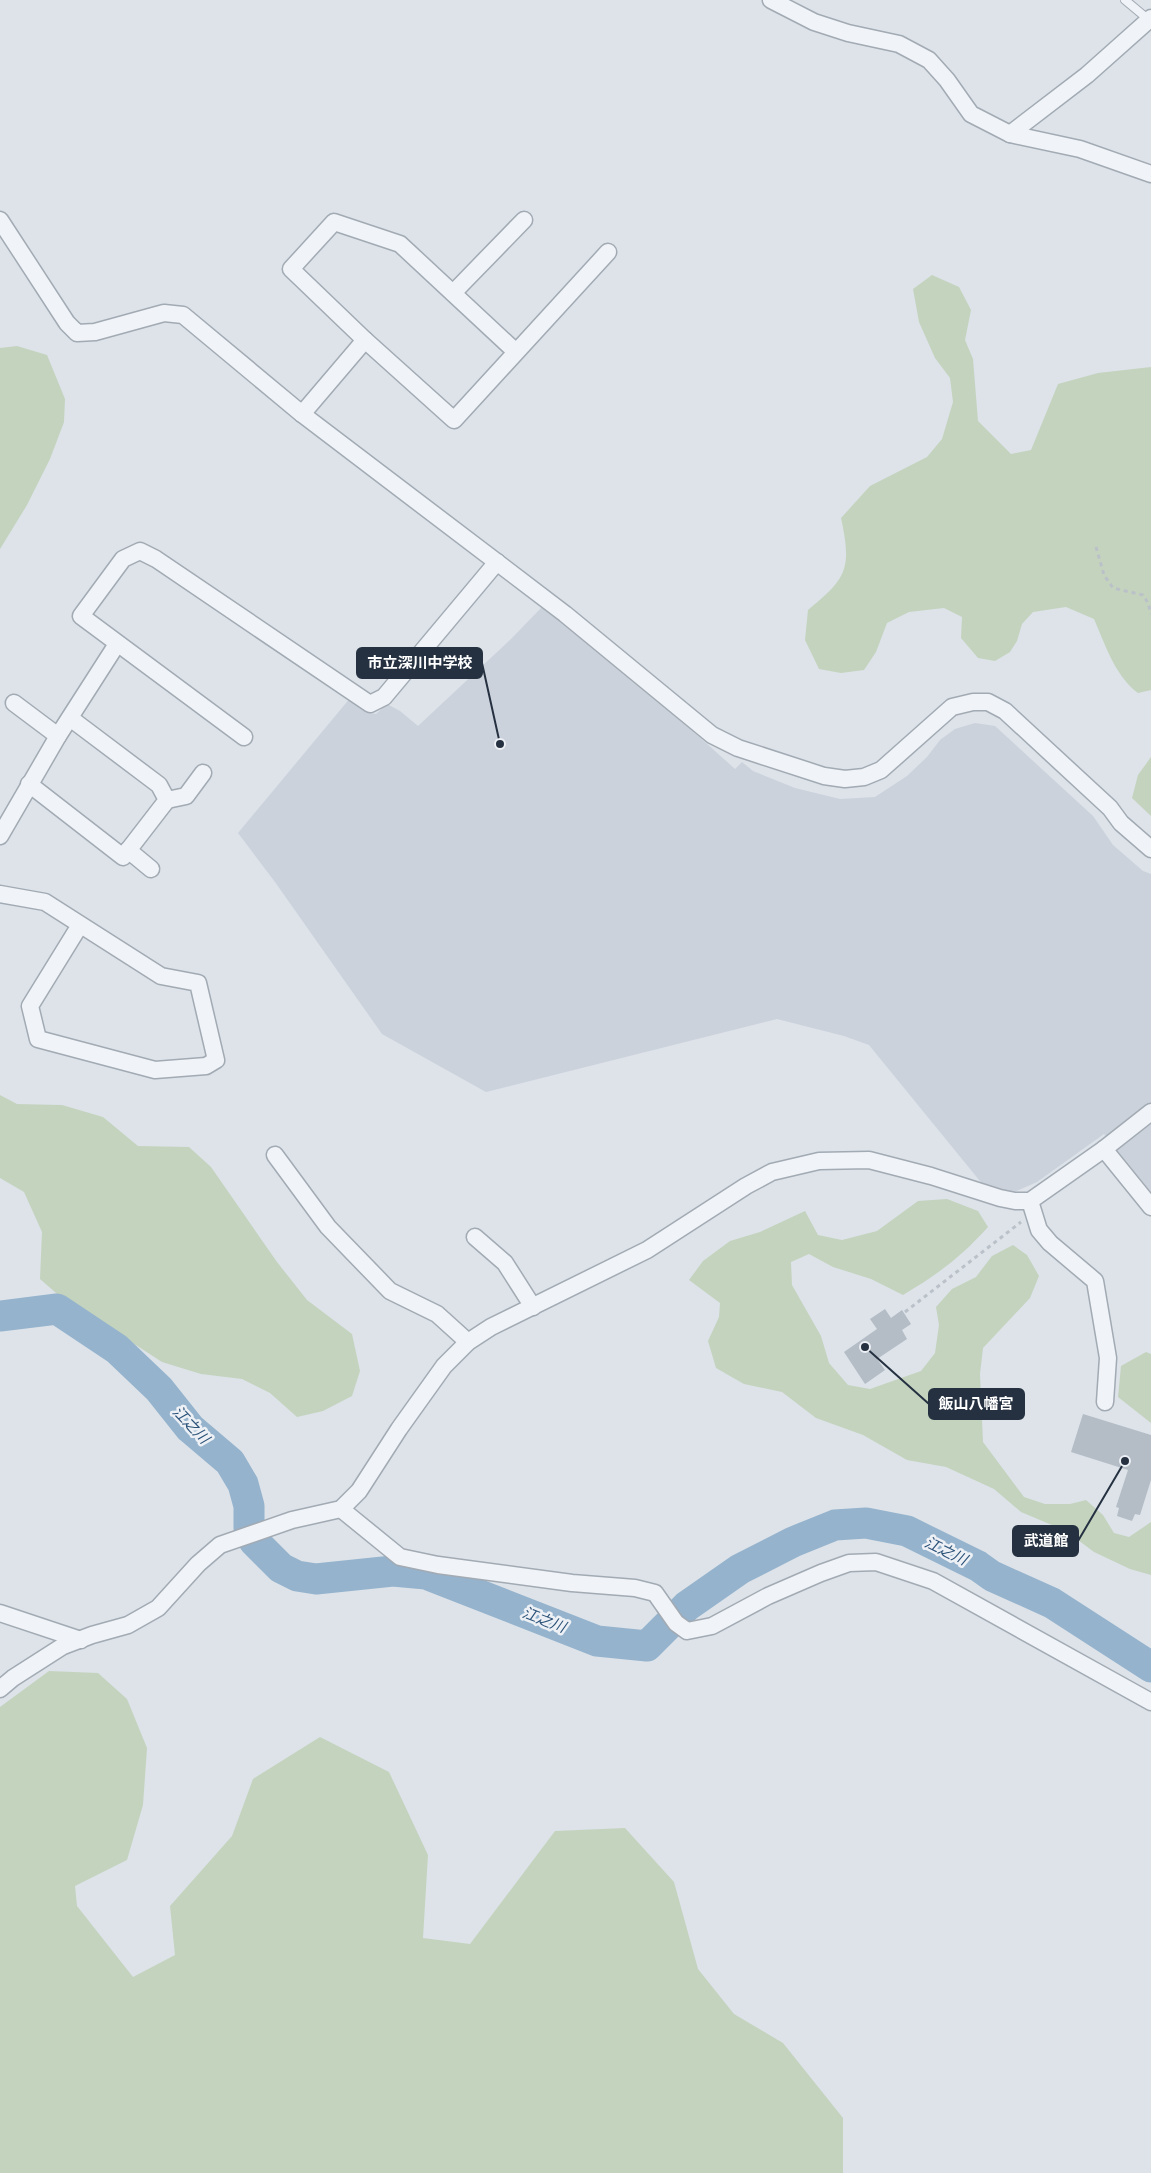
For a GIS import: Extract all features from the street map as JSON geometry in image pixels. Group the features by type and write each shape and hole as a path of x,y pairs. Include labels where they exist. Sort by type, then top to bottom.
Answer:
{"street":[{"path":"772,0 814,22 848,33 899,44 929,60 947,80 971,114 1010,134 1080,149 1151,174"},
{"path":"1010,134 1087,75 1150,19"},
{"path":"0,220 67,323 77,332 95,332 164,313 183,315 302,414 565,614 712,735 738,748 824,776 845,779 864,776 881,770 952,707 972,702 988,702 1005,711 1110,808 1121,823 1151,849"},
{"path":"453,293 524,220"},
{"path":"516,352 400,244 334,222 291,268 365,340 454,420 608,252"},
{"path":"302,414 365,340"},
{"path":"244,737 81,616 123,559 140,551 156,558 370,704 384,698 497,562"},
{"path":"0,836 58,736 117,644"},
{"path":"14,703 58,736"},
{"path":"70,718 159,786 167,800"},
{"path":"29,784 123,857 167,800 186,796 203,773"},
{"path":"128,850 151,869"},
{"path":"0,894 44,902 160,976 198,983 216,1060 206,1066 155,1070 38,1039 30,1006 80,925"},
{"path":"1032,1207 1151,1112"},
{"path":"1104,1149 1151,1207"},
{"path":"274,1155 328,1226 390,1291 437,1314 468,1342"},
{"path":"0,1689 13,1678 63,1646 128,1625 158,1608 198,1564 220,1545 292,1520 341,1510 359,1491 399,1429 444,1366 468,1342 490,1328 647,1250 746,1186 772,1172 819,1161 869,1160 931,1176 1032,1207"},
{"path":"1032,1207 1040,1230 1050,1243 1094,1281 1108,1358 1105,1402"},
{"path":"475,1237 505,1263 533,1307"},
{"path":"341,1510 400,1557 438,1565 572,1583 635,1588 655,1593 676,1623 687,1632 712,1626 768,1596 821,1573 849,1563 876,1562 933,1581 1151,1702"},
{"path":"0,1613 81,1640"}],"lane":[{"path":"1125,0 1150,19"}],"path":[{"path":"1096,547 1104,575 1112,588 1144,595 1151,614"},
{"path":"905,1312 1032,1207"}],"shaded area":[{"path":"542,607 648,691 735,769 742,762 753,771 795,788 840,799 875,797 907,776 927,757 940,740 955,729 975,723 995,726 1093,816 1113,845 1143,871 1151,874 1151,1193 1104,1134 1037,1182 1014,1192 984,1186 869,1045 844,1036 777,1019 486,1092 382,1034 275,882 238,833 351,697 371,713 376,714 387,704 400,711 418,726 511,639"}],"green space":[{"path":"932,275 959,287 971,310 965,340 973,359 978,421 1011,454 1031,450 1058,384 1098,373 1151,367 1151,690 1138,693 1130,686 1117,669 1094,619 1066,607 1033,612 1022,624 1017,641 1010,652 995,661 978,658 961,638 962,617 944,608 909,612 887,623 876,652 864,670 841,673 819,669 805,640 808,610 831,589 843,571 846,561 846,549 841,518 870,486 927,457 942,439 953,402 950,378 935,358 919,322 913,289"},
{"path":"17,346 47,355 65,399 64,422 50,459 27,505 0,549 0,348"},
{"path":"1151,757 1151,816 1132,798 1138,775"},
{"path":"0,1095 17,1104 62,1105 103,1117 138,1146 189,1147 211,1167 277,1262 307,1300 352,1334 360,1371 352,1396 323,1411 297,1417 270,1393 242,1379 201,1374 162,1362 108,1327 72,1307 40,1279 42,1232 24,1192 0,1178"},
{"path":"947,1199 978,1211 988,1227 948,1265 903,1295 871,1279 833,1267 809,1254 791,1262 792,1285 821,1336 829,1363 848,1385 870,1389 921,1371 935,1353 939,1325 936,1307 952,1289 976,1277 992,1256 1013,1245 1027,1255 1039,1276 1030,1298 983,1348 980,1374 983,1442 1024,1497 1045,1504 1070,1504 1086,1500 1103,1515 1114,1533 1129,1537 1151,1522 1151,1575 1130,1569 1094,1552 1066,1531 1021,1512 994,1489 946,1467 907,1460 863,1435 816,1418 782,1392 744,1384 716,1368 708,1341 719,1317 720,1303 689,1280 703,1261 730,1241 760,1232 805,1211 818,1235 842,1240 877,1231 918,1201"},
{"path":"1146,1352 1151,1354 1151,1423 1118,1397 1121,1366"},
{"path":"49,1671 98,1673 127,1699 147,1748 143,1805 127,1860 75,1886 77,1906 133,1977 175,1955 170,1906 232,1836 253,1779 320,1737 389,1772 428,1855 423,1938 470,1944 555,1831 625,1828 674,1882 698,1969 734,2014 783,2043 843,2118 843,2173 0,2173 0,1707"}],"building":[{"path":"885,1309 891,1318 902,1310 911,1324 902,1330 907,1339 877,1359 885,1370 865,1384 844,1352 877,1329 870,1319"},
{"path":"1083,1414 1151,1435 1151,1480 1140,1515 1135,1514 1132,1521 1117,1516 1119,1508 1116,1507 1128,1470 1071,1452"}],"waterway":[{"name":"江之川","path":"0,1316 57,1309 117,1349 159,1389 190,1428 230,1462 243,1484 249,1506 249,1528 254,1541 281,1568 297,1576 316,1579 393,1571 426,1574 597,1641 647,1646 687,1606 740,1569 793,1542 835,1525 866,1523 907,1531 978,1566 992,1576 1052,1603 1151,1667"}],"place":[{"name":"市立深川中学校","path":"500,744"},
{"name":"飯山八幡宮","path":"865,1347"},
{"name":"武道館","path":"1125,1461"}]}
